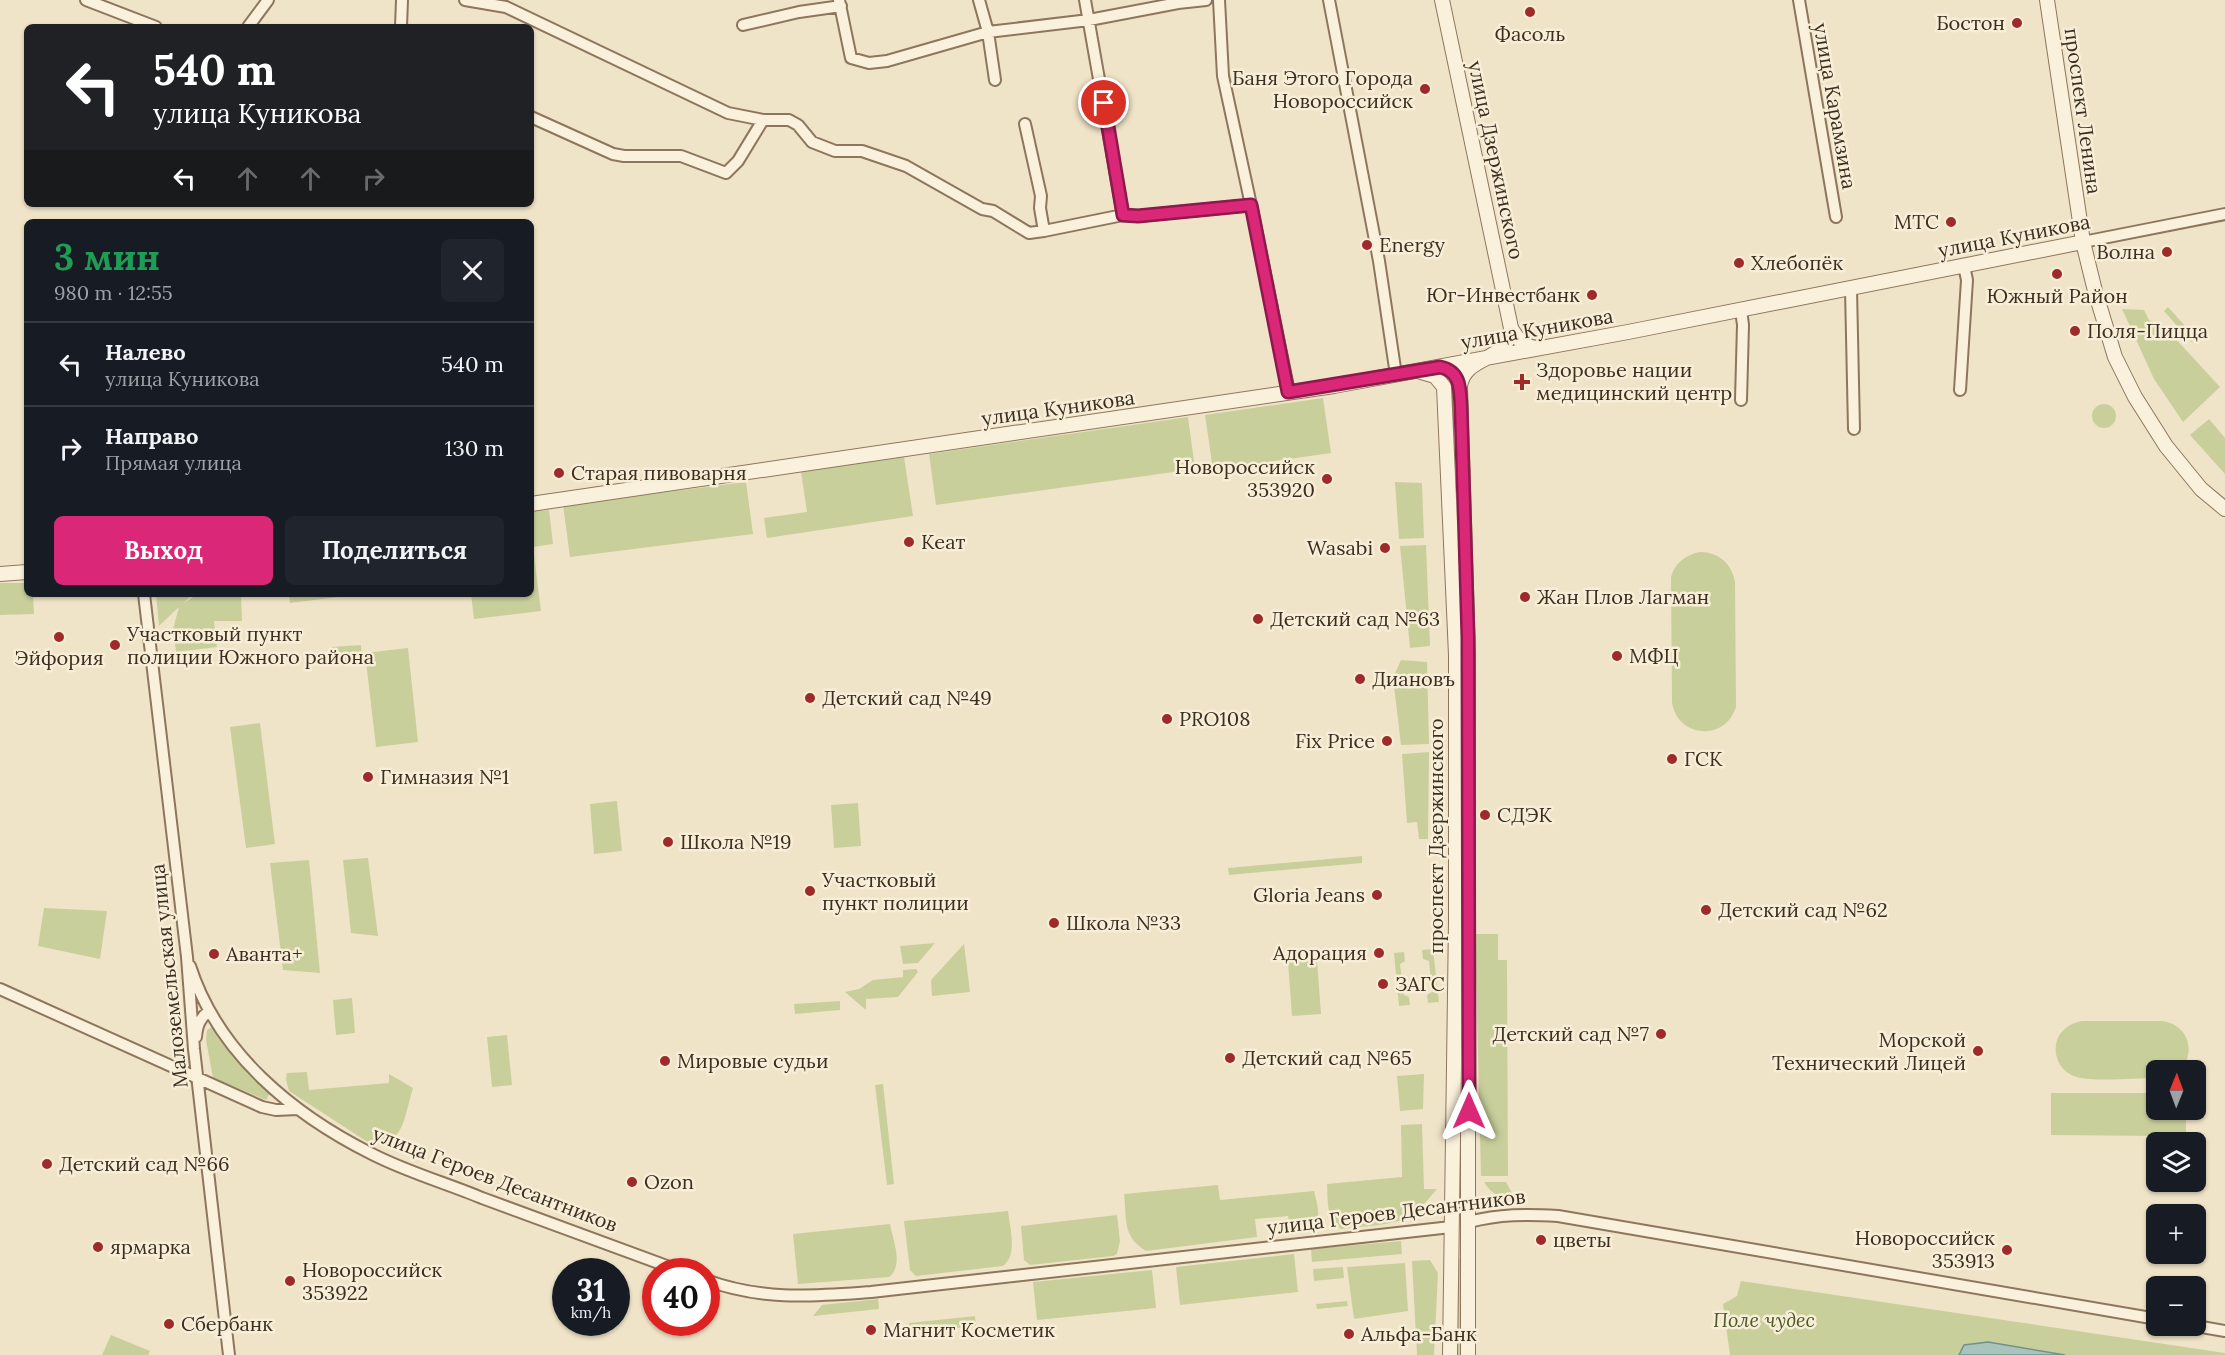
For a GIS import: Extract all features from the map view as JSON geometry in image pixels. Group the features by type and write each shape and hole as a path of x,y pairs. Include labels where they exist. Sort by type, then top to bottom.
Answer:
{"street":[{"path":"86,0 152,24"},
{"path":"250,24 268,0"},
{"path":"401,24 402,0"},
{"path":"465,0 506,7 728,113 763,120 789,120 798,125 812,142 835,151 862,151 906,166 1029,233 1123,215 1138,216 1251,205"},
{"path":"979,0 988,32 995,80"},
{"path":"1085,0 1123,215"},
{"path":"743,25 840,3 851,58 869,63 887,61 988,32 1089,20 1178,2 1206,0"},
{"path":"1219,0 1223,76 1288,392"},
{"path":"1329,0 1379,261 1396,375"},
{"name":"улица Дзержинского","path":"1442,0 1511,328"},
{"name":"улица Карамзина","path":"1799,0 1836,217"},
{"name":"проспект Ленина","path":"2047,0 2083,242 2115,357 2135,397 2166,446 2201,489 2225,509"},
{"path":"534,118 613,154 681,156 726,173 738,161 763,120"},
{"path":"1025,124 1041,196 1040,208 1044,231"},
{"name":"улица Куникова","path":"534,504 1450,366 2225,214"},
{"path":"1960,390 1967,280 1964,266"},
{"path":"1851,289 1854,429"},
{"path":"1741,310 1743,325 1741,400"},
{"path":"1511,328 1518,341 1539,348"},
{"path":"1460,386 1465,372 1503,348 1509,338 1511,328"},
{"path":"1450,366 1460,386"},
{"path":"1444,387 1450,366"},
{"path":"1416,371 1435,376 1444,387"},
{"name":"проспект Дзержинского","path":"1460,386 1469,1222 1468,1355"},
{"name":"проспект Дзержинского","path":"1444,387 1462,655 1450,1355"},
{"path":"0,574 24,572"},
{"name":"Малоземельская улица","path":"144,597 187,957 194,1049 229,1355"},
{"path":"187,957 209,1011 232,1046 268,1085 297,1109"},
{"name":"улица Героев Десантников","path":"0,989 262,1107 276,1110 297,1109 372,1154 511,1209 645,1258"},
{"path":"194,1049 197,1026 202,1016 209,1011"},
{"name":"улица Героев Десантников","path":"720,1285 760,1295 797,1297 871,1292 1451,1227 1495,1216 1520,1214 1558,1216 2146,1317"},
{"path":"2206,1328 2225,1331"}],"green space":[{"path":"2168,307 2196,338 2191,342 2164,311"},
{"path":"2122,309 2144,310 2149,320 2163,325 2220,387 2183,422 2154,379"},
{"path":"1323,398 1331,453 1213,470 1205,415"},
{"path":"2104,404 2112,408 2116,416 2112,424 2104,428 2096,424 2092,416 2096,408"},
{"path":"1188,417 1195,469 936,505 929,454"},
{"path":"2209,419 2225,438 2225,474 2190,435"},
{"path":"904,457 913,516 767,538 764,518 807,512 801,472"},
{"path":"746,482 753,534 570,557 563,505"},
{"path":"1395,482 1422,483 1424,538 1399,539"},
{"path":"549,510 553,544 534,547 534,512"},
{"path":"1426,545 1430,646 1410,648 1400,546"},
{"path":"1700,552 1713,554 1724,560 1735,582 1736,707 1722,726 1702,731 1692,729 1683,723 1676,714 1672,702 1671,577 1681,560"},
{"path":"534,555 541,611 474,619 471,597 534,597"},
{"path":"0,583 24,583 24,597 33,597 34,614 0,615"},
{"path":"156,597 189,597 184,603 193,597 241,597 242,621 214,621 217,647 176,652 173,629 179,607 159,626"},
{"path":"289,597 339,597 290,603"},
{"path":"361,645 362,662 333,664 332,647"},
{"path":"408,648 418,742 376,747 365,653"},
{"path":"1401,660 1427,662 1429,744 1401,745 1393,678"},
{"path":"260,723 275,844 246,848 230,727"},
{"path":"1429,752 1428,839 1419,839 1417,822 1407,823 1402,754"},
{"path":"617,801 622,851 594,854 590,804"},
{"path":"858,803 861,846 834,848 831,805"},
{"path":"1362,856 1362,863 1229,875 1228,868"},
{"path":"368,858 378,936 351,933 343,860"},
{"path":"309,860 320,973 283,970 270,863"},
{"path":"44,908 107,911 100,959 38,946"},
{"path":"1475,934 1498,934 1498,960 1507,960 1508,1176 1481,1176"},
{"path":"935,943 918,963 903,964 900,946"},
{"path":"964,944 970,992 932,996 931,980"},
{"path":"1433,949 1439,1002 1428,1003 1427,995 1432,992 1429,961 1423,959 1422,950"},
{"path":"1404,952 1405,961 1400,964 1404,995 1409,997 1410,1005 1399,1006 1394,953"},
{"path":"1317,960 1321,1014 1292,1016 1288,962"},
{"path":"916,969 918,972 898,997 866,999 866,1010 845,992 859,989 873,980 903,977 903,970"},
{"path":"352,998 355,1033 336,1035 333,1000"},
{"path":"840,1001 840,1010 795,1014 794,1004"},
{"path":"2082,1021 2171,1023 2184,1033 2189,1048 2188,1056 2186,1060 2146,1060 2146,1078 2105,1080 2077,1077 2062,1068 2057,1058 2056,1046 2059,1036 2067,1027"},
{"path":"215,1025 235,1055 270,1093 266,1100 213,1078 206,1040 207,1030"},
{"path":"507,1035 512,1085 492,1087 487,1037"},
{"path":"307,1072 309,1090 389,1083 389,1074 413,1088 400,1129 388,1141 379,1143 366,1141 289,1091 287,1073"},
{"path":"1424,1074 1423,1109 1400,1111 1397,1076"},
{"path":"883,1084 894,1184 887,1185 875,1085"},
{"path":"2051,1093 2146,1093 2146,1120 2186,1120 2186,1132 2146,1132 2146,1136 2051,1135"},
{"path":"1422,1124 1424,1189 1437,1189 1418,1210 1404,1219 1387,1224 1341,1229 1336,1225 1330,1215 1327,1184 1402,1177 1401,1125"},
{"path":"1484,1182 1506,1182 1516,1200 1498,1196"},
{"path":"1218,1185 1220,1200 1314,1191 1318,1219 1314,1228 1291,1231 1288,1216 1255,1219 1257,1237 1146,1251 1129,1233 1124,1194"},
{"path":"1008,1211 1012,1248 1008,1261 1003,1266 916,1276 910,1270 904,1221"},
{"path":"1117,1215 1120,1241 1117,1254 1113,1256 1030,1265 1024,1260 1021,1226"},
{"path":"890,1224 897,1260 889,1277 798,1284 793,1234"},
{"path":"1401,1241 1402,1254 1312,1262 1311,1249"},
{"path":"1294,1254 1298,1292 1180,1305 1176,1267"},
{"path":"1457,1259 1463,1259 1463,1355 1456,1355"},
{"path":"1430,1260 1438,1273 1434,1355 1417,1355 1412,1261"},
{"path":"1405,1263 1408,1311 1354,1319 1347,1267"},
{"path":"1343,1267 1344,1278 1314,1281 1313,1269"},
{"path":"1152,1270 1156,1308 1037,1320 1033,1282"},
{"name":"Поле чудес","path":"1741,1281 2225,1353 2225,1355 1730,1355 1723,1304 1737,1296"},
{"path":"878,1299 879,1309 813,1316 822,1305"},
{"path":"1347,1301 1348,1306 1317,1309 1316,1304"},
{"path":"975,1316 976,1326 910,1333 909,1323"},
{"path":"111,1335 150,1351 148,1355 102,1355"}],"water":[{"path":"1988,1342 2065,1355 1959,1355 1964,1345"}],"place":[{"name":"Фасоль","path":"1530,12"},
{"name":"Бостон","path":"2017,23"},
{"name":"Баня Этого Города Новороссийск","path":"1425,89"},
{"name":"МТС","path":"1951,222"},
{"name":"Energy","path":"1367,245"},
{"name":"Волна","path":"2167,252"},
{"name":"Хлебопёк","path":"1739,263"},
{"name":"Южный Район","path":"2057,274"},
{"name":"Юг-Инвестбанк","path":"1592,295"},
{"name":"Поля-Пицца","path":"2075,331"},
{"name":"Здоровье нации медицинский центр","path":"1522,382"},
{"name":"Старая пивоварня","path":"559,473"},
{"name":"Новороссийск 353920","path":"1327,479"},
{"name":"Кеат","path":"909,542"},
{"name":"Wasabi","path":"1385,548"},
{"name":"Жан Плов Лагман","path":"1525,597"},
{"name":"Детский сад №63","path":"1258,619"},
{"name":"Эйфория","path":"59,637"},
{"name":"Участковый пункт полиции Южного района","path":"115,645"},
{"name":"МФЦ","path":"1617,656"},
{"name":"Диановъ","path":"1360,679"},
{"name":"Детский сад №49","path":"810,698"},
{"name":"PRO108","path":"1167,719"},
{"name":"Fix Price","path":"1387,741"},
{"name":"ГСК","path":"1672,759"},
{"name":"Гимназия №1","path":"368,777"},
{"name":"СДЭК","path":"1485,815"},
{"name":"Школа №19","path":"668,842"},
{"name":"Участковый пункт полиции","path":"810,891"},
{"name":"Gloria Jeans","path":"1377,895"},
{"name":"Детский сад №62","path":"1706,910"},
{"name":"Школа №33","path":"1054,923"},
{"name":"Адорация","path":"1379,953"},
{"name":"Аванта+","path":"214,954"},
{"name":"ЗАГС","path":"1383,984"},
{"name":"Детский сад №7","path":"1661,1034"},
{"name":"Морской Технический Лицей","path":"1978,1051"},
{"name":"Детский сад №65","path":"1230,1058"},
{"name":"Мировые судьи","path":"665,1061"},
{"name":"Детский сад №66","path":"47,1164"},
{"name":"Ozon","path":"632,1182"},
{"name":"цветы","path":"1541,1240"},
{"name":"ярмарка","path":"98,1247"},
{"name":"Новороссийск 353913","path":"2007,1250"},
{"name":"Новороссийск 353922","path":"290,1281"},
{"name":"Сбербанк","path":"169,1324"},
{"name":"Магнит Косметик","path":"871,1330"},
{"name":"Альфа-Банк","path":"1349,1334"}],"route":[{"path":"1104,103 1123,215 1138,216 1251,205 1288,392 1440,367 1451,371 1458,378 1467,583 1469,1111"}]}
